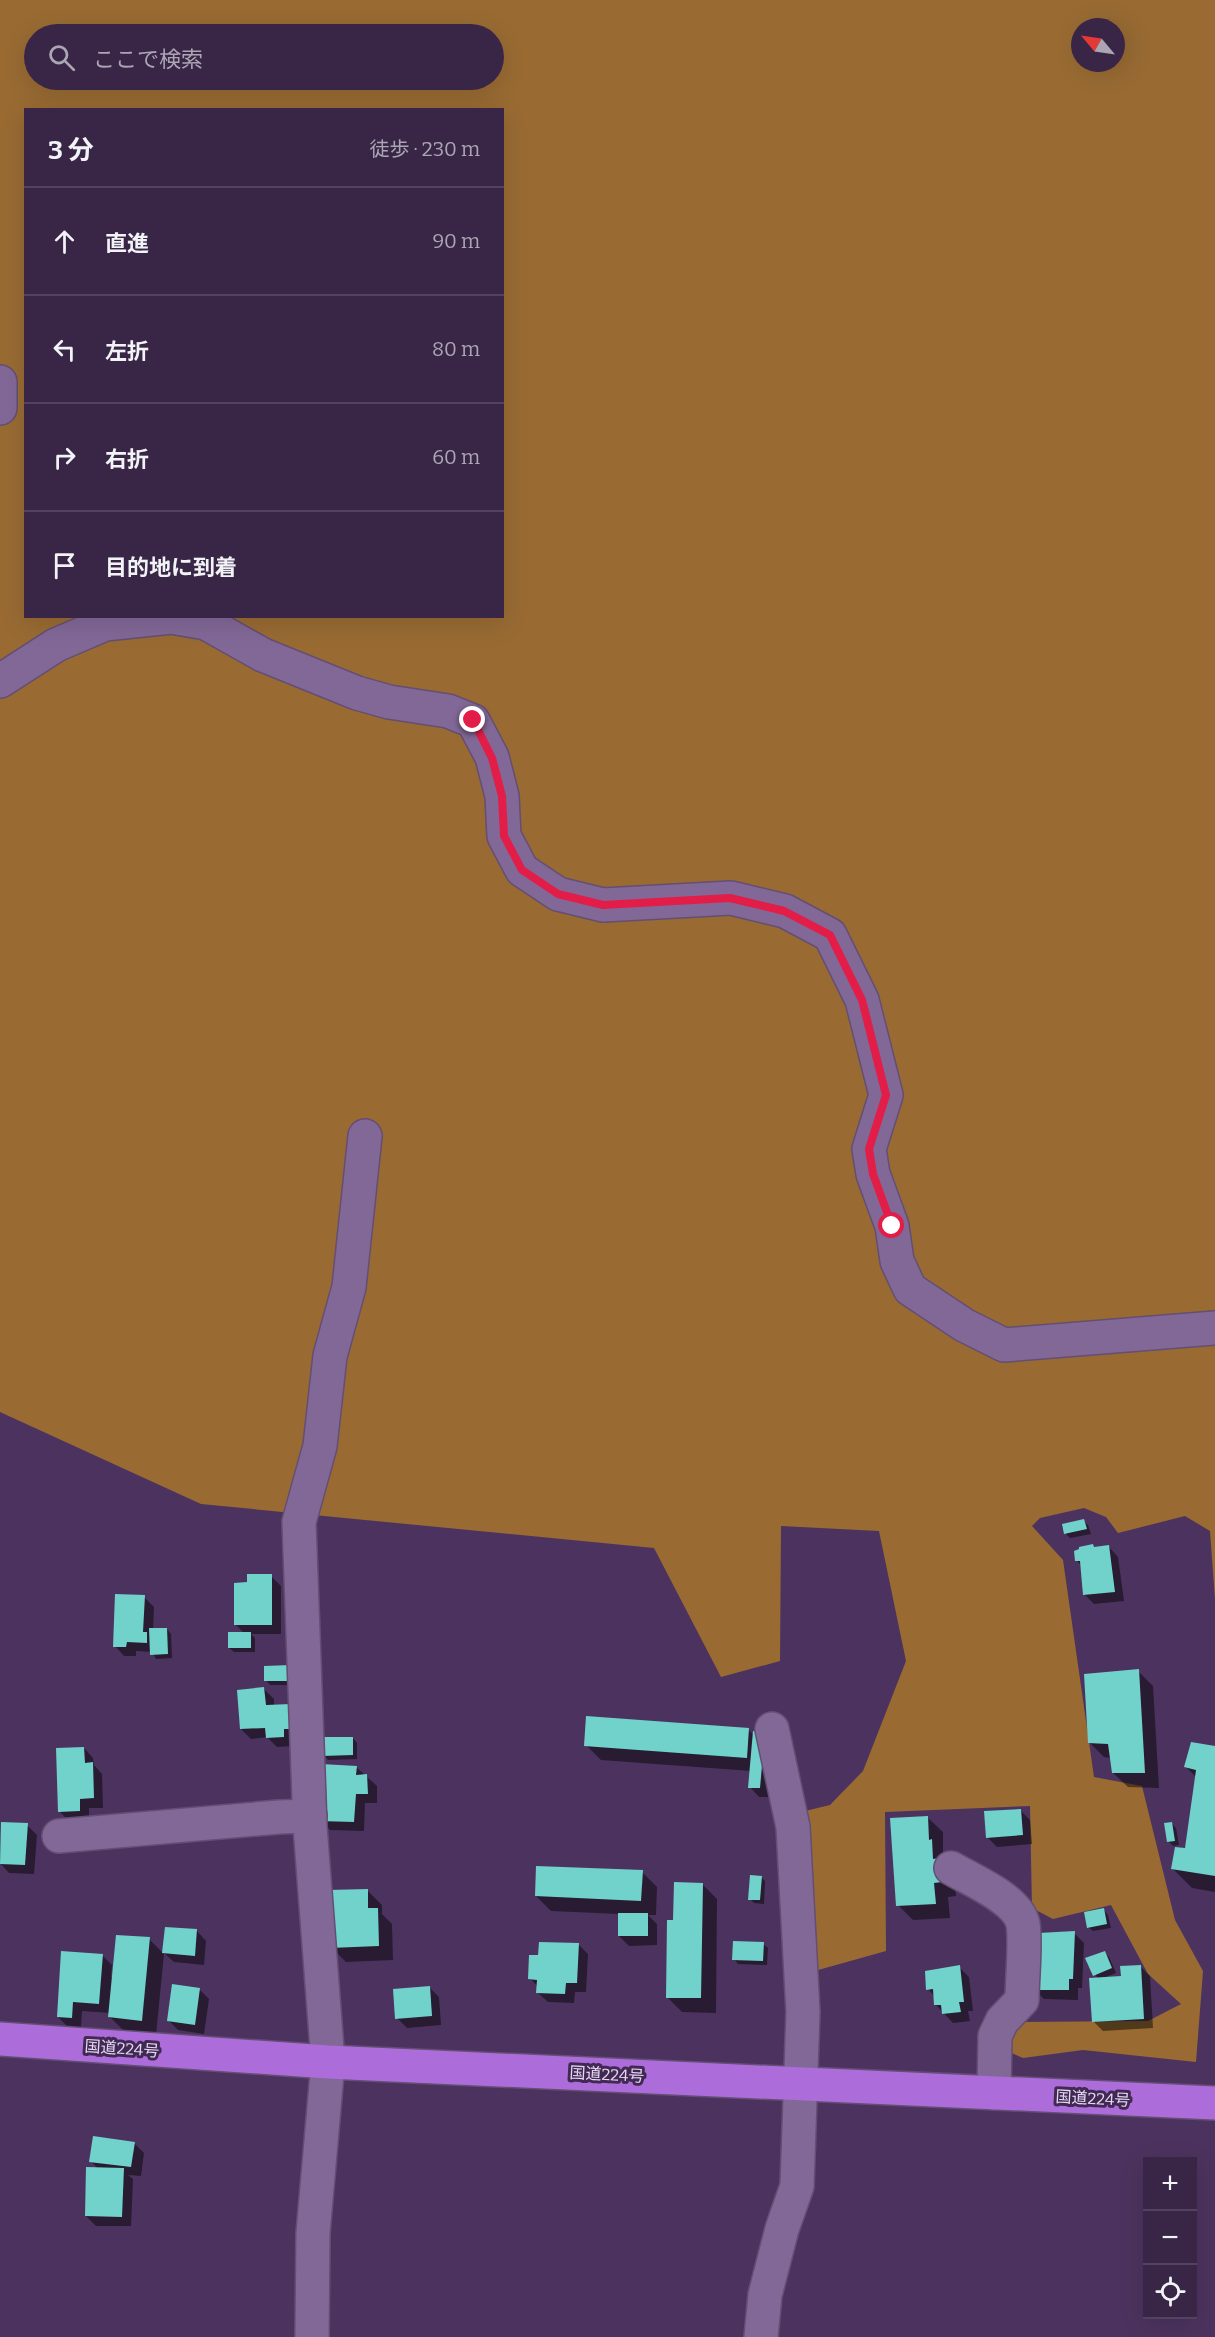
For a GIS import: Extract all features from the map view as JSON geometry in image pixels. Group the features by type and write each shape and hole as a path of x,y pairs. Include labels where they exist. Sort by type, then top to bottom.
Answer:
{"highway":[{"name":"国道224号","path":"0,2039 328,2062 1215,2103"}],"lane":[{"path":"0,382 0,408"},
{"path":"0,681 56,645 105,624 162,618"},
{"path":"177,618 206,623 263,655 357,693 389,702 448,711 473,720 492,758 500,787 504,836 522,870 558,894 603,905 730,898 784,911 830,935 862,1000 886,1095 869,1149 873,1174 892,1226 897,1261 910,1288 964,1325 1004,1345 1215,1328"},
{"path":"312,2337 313,2234 328,2062 310,1816 299,1522 320,1446 330,1356 349,1287 365,1136"},
{"path":"761,2337 765,2295 782,2229 797,2186 803,2012 793,1827 772,1729"},
{"path":"58,1836 310,1816"},
{"path":"951,1868 1013,1906 1023,1923 1022,2000 1002,2021 995,2036 994,2093"}],"shaded area":[{"path":"0,0 1215,0 1215,1599 1210,1531 1185,1516 1118,1533 1106,1517 1084,1508 1040,1518 1032,1526 1063,1560 1094,1777 1142,1786 1175,1920 1203,1971 1196,2062 1083,2050 1023,2058 1009,2052 1016,2022 1148,2021 1181,2004 1148,1974 1111,1905 1053,1919 1032,1908 1030,1806 885,1812 886,1951 811,1972 801,1812 830,1805 863,1771 906,1661 879,1531 781,1526 780,1661 721,1677 654,1548 201,1504 0,1412"}],"building":[{"path":"1084,1519 1087,1529 1064,1534 1062,1524"},
{"path":"1093,1544 1094,1547 1109,1545 1115,1592 1083,1595 1080,1561 1075,1561 1074,1551 1079,1547"},
{"path":"247,1574 272,1574 272,1625 234,1625 234,1583 247,1582"},
{"path":"115,1594 145,1595 143,1632 147,1632 147,1643 127,1642 126,1647 113,1647"},
{"path":"149,1628 167,1628 168,1654 150,1655"},
{"path":"228,1632 251,1632 251,1648 228,1648"},
{"path":"291,1665 291,1681 264,1681 264,1666"},
{"path":"1139,1669 1145,1773 1112,1773 1108,1744 1088,1743 1084,1674"},
{"path":"264,1687 266,1705 291,1704 293,1729 284,1729 284,1737 266,1738 265,1728 240,1729 237,1690"},
{"path":"586,1716 749,1728 747,1758 584,1746"},
{"path":"753,1731 765,1732 760,1788 748,1788"},
{"path":"322,1737 353,1737 353,1755 322,1756"},
{"path":"1191,1742 1215,1746 1215,1876 1171,1869 1175,1847 1185,1848 1196,1770 1184,1767"},
{"path":"84,1747 85,1763 93,1762 94,1798 80,1799 80,1811 58,1812 56,1748"},
{"path":"321,1764 357,1766 356,1775 367,1774 368,1794 356,1794 354,1822 318,1821"},
{"path":"1021,1809 1023,1835 986,1838 984,1811"},
{"path":"928,1816 933,1859 939,1858 942,1882 934,1883 936,1904 896,1906 890,1818"},
{"path":"1,1822 28,1823 25,1865 0,1864"},
{"path":"1172,1822 1175,1841 1167,1842 1164,1823"},
{"path":"536,1866 643,1870 641,1901 535,1896"},
{"path":"750,1875 762,1876 760,1900 748,1900"},
{"path":"674,1882 703,1883 701,1998 666,1998 667,1920 673,1920"},
{"path":"368,1889 368,1908 378,1908 379,1946 330,1948 328,1890"},
{"path":"1104,1908 1107,1924 1087,1928 1084,1912"},
{"path":"618,1913 648,1913 648,1936 618,1936"},
{"path":"165,1927 197,1929 195,1956 162,1953"},
{"path":"1075,1931 1073,1979 1069,1979 1069,1990 1032,1990 1038,1933"},
{"path":"116,1935 150,1937 142,2021 108,2017"},
{"path":"733,1941 764,1942 763,1961 732,1960"},
{"path":"539,1942 579,1943 577,1983 566,1983 565,1994 536,1993 537,1980 528,1979 529,1955 538,1955"},
{"path":"61,1951 103,1954 99,2004 73,2002 72,2018 57,2017"},
{"path":"1105,1951 1112,1968 1093,1976 1085,1958"},
{"path":"960,1965 964,2002 959,2002 961,2012 942,2014 941,2005 934,2005 933,1989 926,1990 925,1971"},
{"path":"1141,1965 1144,2019 1092,2022 1089,1978 1121,1976 1120,1966"},
{"path":"172,1984 200,1988 195,2025 167,2021"},
{"path":"430,1986 432,2016 395,2019 393,1989"},
{"path":"93,2136 135,2142 131,2167 89,2162"},
{"path":"86,2167 124,2168 122,2217 85,2216"}],"route":[{"path":"473,720 492,758 502,796 504,836 522,870 558,894 603,905 730,898 784,911 830,935 862,1000 886,1095 869,1149 873,1174 892,1226"}]}
